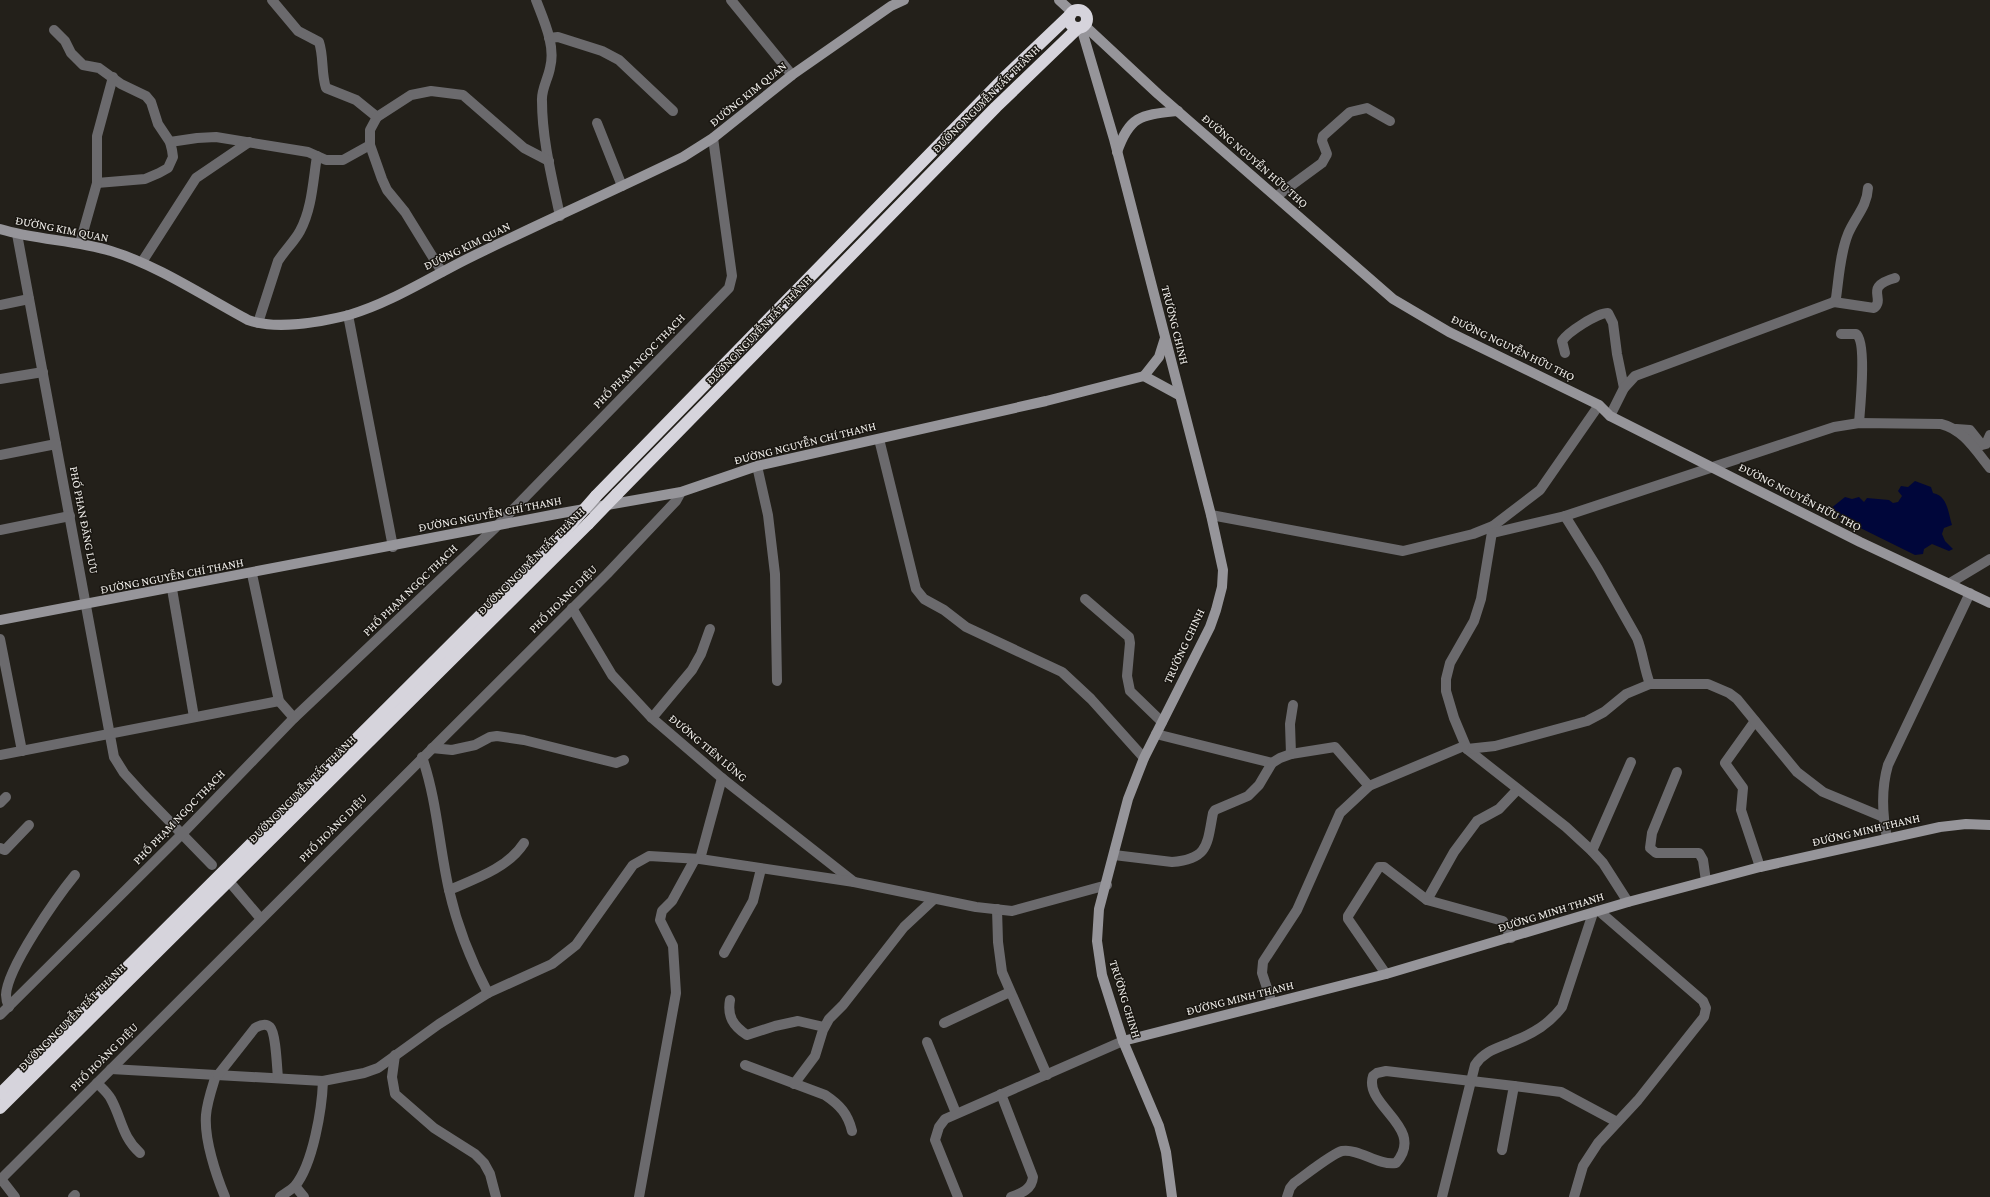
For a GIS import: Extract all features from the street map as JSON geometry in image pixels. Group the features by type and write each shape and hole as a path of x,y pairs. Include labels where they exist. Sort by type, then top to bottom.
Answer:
{"highway":[{"name":"ĐƯỜNG NGUYỄN TẤT THÀNH","path":"0,1094 567,529 596,496 1007,75 1073,12 1088,0"},
{"path":"1073,12 1082,10 1086,15 1086,22 1081,27"},
{"name":"ĐƯỜNG NGUYỄN TẤT THÀNH","path":"0,1108 618,494 996,107 1081,27"}],"main road":[{"name":"ĐƯỜNG KIM QUAN","path":"0,229 17,234 80,243 112,251 142,262 248,320 258,323 278,325 348,315 373,306 683,157 713,138 792,75 891,6 904,0"},
{"path":"1059,0 1073,12"},
{"name":"ĐƯỜNG NGUYỄN HỮU THỌ","path":"1081,27 1394,299 1449,332 1599,404 1610,416 1860,542 1990,603"},
{"name":"TRƯỜNG CHINH","path":"1081,27 1117,152 1211,515 1223,570 1222,587 1210,627 1144,758 1128,799 1107,885 1099,909 1097,941 1102,975 1123,1041 1159,1126 1166,1152 1172,1197"},
{"path":"1117,152 1124,132 1142,117 1153,113 1178,111"},
{"path":"1165,336 1159,357 1144,376 1179,394"},
{"name":"ĐƯỜNG NGUYỄN CHÍ THANH","path":"0,620 252,574 681,492 757,466 879,439 1144,376"},
{"name":"ĐƯỜNG MINH THANH","path":"1123,1041 1386,974 1628,902 1760,867 1887,838 1966,824 1990,825"}],"street":[{"path":"272,0 298,31 319,42 321,49 323,79 326,88 356,100 377,117"},
{"path":"536,0 549,38 551,67 541,99 549,161 560,216"},
{"path":"730,0 792,75"},
{"path":"54,30 65,41 79,62 83,65 99,68 113,78 146,96 151,102 158,124 170,142 173,157 168,168 145,179 97,183"},
{"path":"549,38 558,37 602,51 619,60 673,111"},
{"path":"80,243 97,183 97,136 113,78"},
{"path":"442,272 405,212 387,190 370,145 370,130 377,117 411,95 431,91 462,96 524,148 549,161"},
{"path":"1277,196 1322,163 1327,154 1322,141 1323,136 1350,112 1367,108 1390,121"},
{"path":"597,123 622,186"},
{"path":"170,142 207,136 308,152 326,160 343,160 370,145"},
{"name":"PHỐ PHẠM NGỌC THẠCH","path":"0,1015 182,834 294,718 496,527 729,288 732,276 713,138"},
{"path":"142,262 196,178 249,142"},
{"path":"258,323 278,261 293,242 305,217 317,156"},
{"path":"1834,302 1844,245 1854,222 1866,203 1868,188"},
{"name":"PHỐ PHAN ĐĂNG LƯU","path":"17,234 114,757 124,773 212,865"},
{"path":"1610,416 1624,388 1630,380 1641,373 1834,302 1874,308 1877,304 1880,284 1895,278"},
{"path":"0,305 29,299"},
{"path":"1565,353 1562,341 1568,333 1594,318 1608,313 1613,323 1617,354 1624,388"},
{"path":"348,315 393,547"},
{"path":"1841,334 1856,334 1860,341 1862,380 1859,423"},
{"path":"0,379 43,372"},
{"path":"1599,404 1540,490 1493,529 1481,599 1474,621 1450,662 1446,679 1446,691 1466,748 1566,828 1592,851 1603,863 1628,902"},
{"path":"1211,515 1403,551 1493,529 1565,516 1834,427 1859,423 1941,424 1956,429 1970,430 1982,445 1986,444 1990,435"},
{"path":"1956,429 1990,468"},
{"path":"879,439 916,589 919,595 944,610 966,627 1062,672 1091,699 1144,758"},
{"path":"0,455 56,444"},
{"path":"757,466 768,515 775,574 777,681"},
{"name":"PHỐ HOÀNG DIỆU","path":"1,1179 572,608 676,501 681,492"},
{"path":"0,530 70,516"},
{"path":"1565,516 1598,569 1637,638 1650,684"},
{"path":"1950,583 1990,559"},
{"path":"252,574 279,701 294,718"},
{"path":"172,589 194,717"},
{"path":"1887,838 1883,816 1884,780 1888,765 1970,593"},
{"path":"1085,599 1129,637 1130,643 1127,676 1130,691 1162,722"},
{"name":"ĐƯỜNG TIÊN LŨNG","path":"572,608 612,675 652,718 722,778 854,882"},
{"path":"652,718 692,670 701,654 710,629"},
{"path":"0,639 22,751"},
{"path":"1272,1003 1262,973 1263,962 1297,910 1336,819 1348,805 1369,786 1466,748 1495,746 1587,721 1604,712 1626,694 1650,684 1708,684 1729,693 1737,698 1802,776 1823,792 1883,816"},
{"path":"0,755 279,701"},
{"path":"1291,754 1290,724 1293,705"},
{"path":"1755,721 1725,763 1743,788 1741,810 1760,867"},
{"path":"1156,734 1272,764"},
{"path":"432,748 452,750 497,736 524,740 616,763 624,760"},
{"path":"1114,855 1172,862 1197,855 1205,849 1208,843 1213,813 1215,810 1248,796 1259,785 1272,764 1291,754 1335,747 1369,786"},
{"path":"422,757 429,778 449,890 474,966 488,993"},
{"path":"1592,851 1631,762"},
{"path":"1677,772 1652,833 1650,848 1656,853 1699,854 1703,860 1706,882"},
{"path":"639,1197 676,993 675,953 660,915 672,901 698,859 722,778"},
{"path":"1427,900 1454,852 1477,821 1499,809 1517,790"},
{"path":"0,848 5,850 10,846 29,824"},
{"path":"449,890 507,862 517,854 524,843"},
{"path":"111,1069 323,1081 364,1073 378,1068 439,1024 488,993 552,964 576,945 633,865 641,859 649,856 698,859 761,870 854,882 934,899 1012,911 1107,885"},
{"path":"1386,974 1350,924 1348,916 1377,868 1382,866 1427,900 1503,921 1511,938"},
{"path":"724,953 753,901 761,870"},
{"path":"9,1007 6,995 14,971 46,913 75,875"},
{"path":"233,886 261,919"},
{"path":"794,1084 815,1056 824,1027 904,927 934,899"},
{"path":"997,909 1002,972 1047,1074"},
{"path":"1442,1197 1475,1065 1480,1057 1487,1052 1515,1041 1544,1026 1562,1007 1596,912 1703,1001 1706,1008 1704,1017 1678,1052 1638,1100 1598,1143 1583,1166 1574,1197"},
{"path":"944,1023 1010,992"},
{"path":"730,1000 728,1010 732,1021 747,1035 775,1026 798,1021 824,1027"},
{"path":"225,1197 212,1158 206,1125 206,1114 217,1075 255,1028 260,1025 266,1025 272,1030 274,1037 278,1078"},
{"path":"958,1197 935,1140 939,1127 945,1119 1123,1041"},
{"path":"927,1042 956,1113"},
{"path":"395,1055 392,1077 395,1094 434,1128 475,1154 484,1163 490,1174 496,1197"},
{"path":"746,1065 826,1095 844,1110 852,1131"},
{"path":"1287,1197 1290,1188 1294,1183 1339,1152 1350,1152 1389,1164 1396,1163 1401,1157 1404,1146 1400,1126 1380,1102 1372,1086 1373,1076 1377,1073 1386,1071 1561,1092 1617,1122"},
{"path":"280,1197 295,1186 305,1166 317,1131 322,1106 323,1081"},
{"path":"97,1082 111,1099 126,1137 131,1145 140,1153"},
{"path":"1502,1150 1514,1086"},
{"path":"1001,1094 1033,1177 1032,1183 1027,1189 1011,1197"},
{"path":"1,1179 15,1197"},
{"path":"295,1186 304,1197"}],"shaded area":[{"path":"1915,481 1931,487 1933,493 1945,501 1952,525 1944,528 1942,534 1945,541 1953,549 1949,551 1932,544 1924,549 1923,554 1915,555 1832,514 1830,509 1845,497 1852,499 1859,497 1864,502 1867,498 1889,500 1893,503 1898,502 1902,496 1898,491 1901,486 1908,487"}]}
